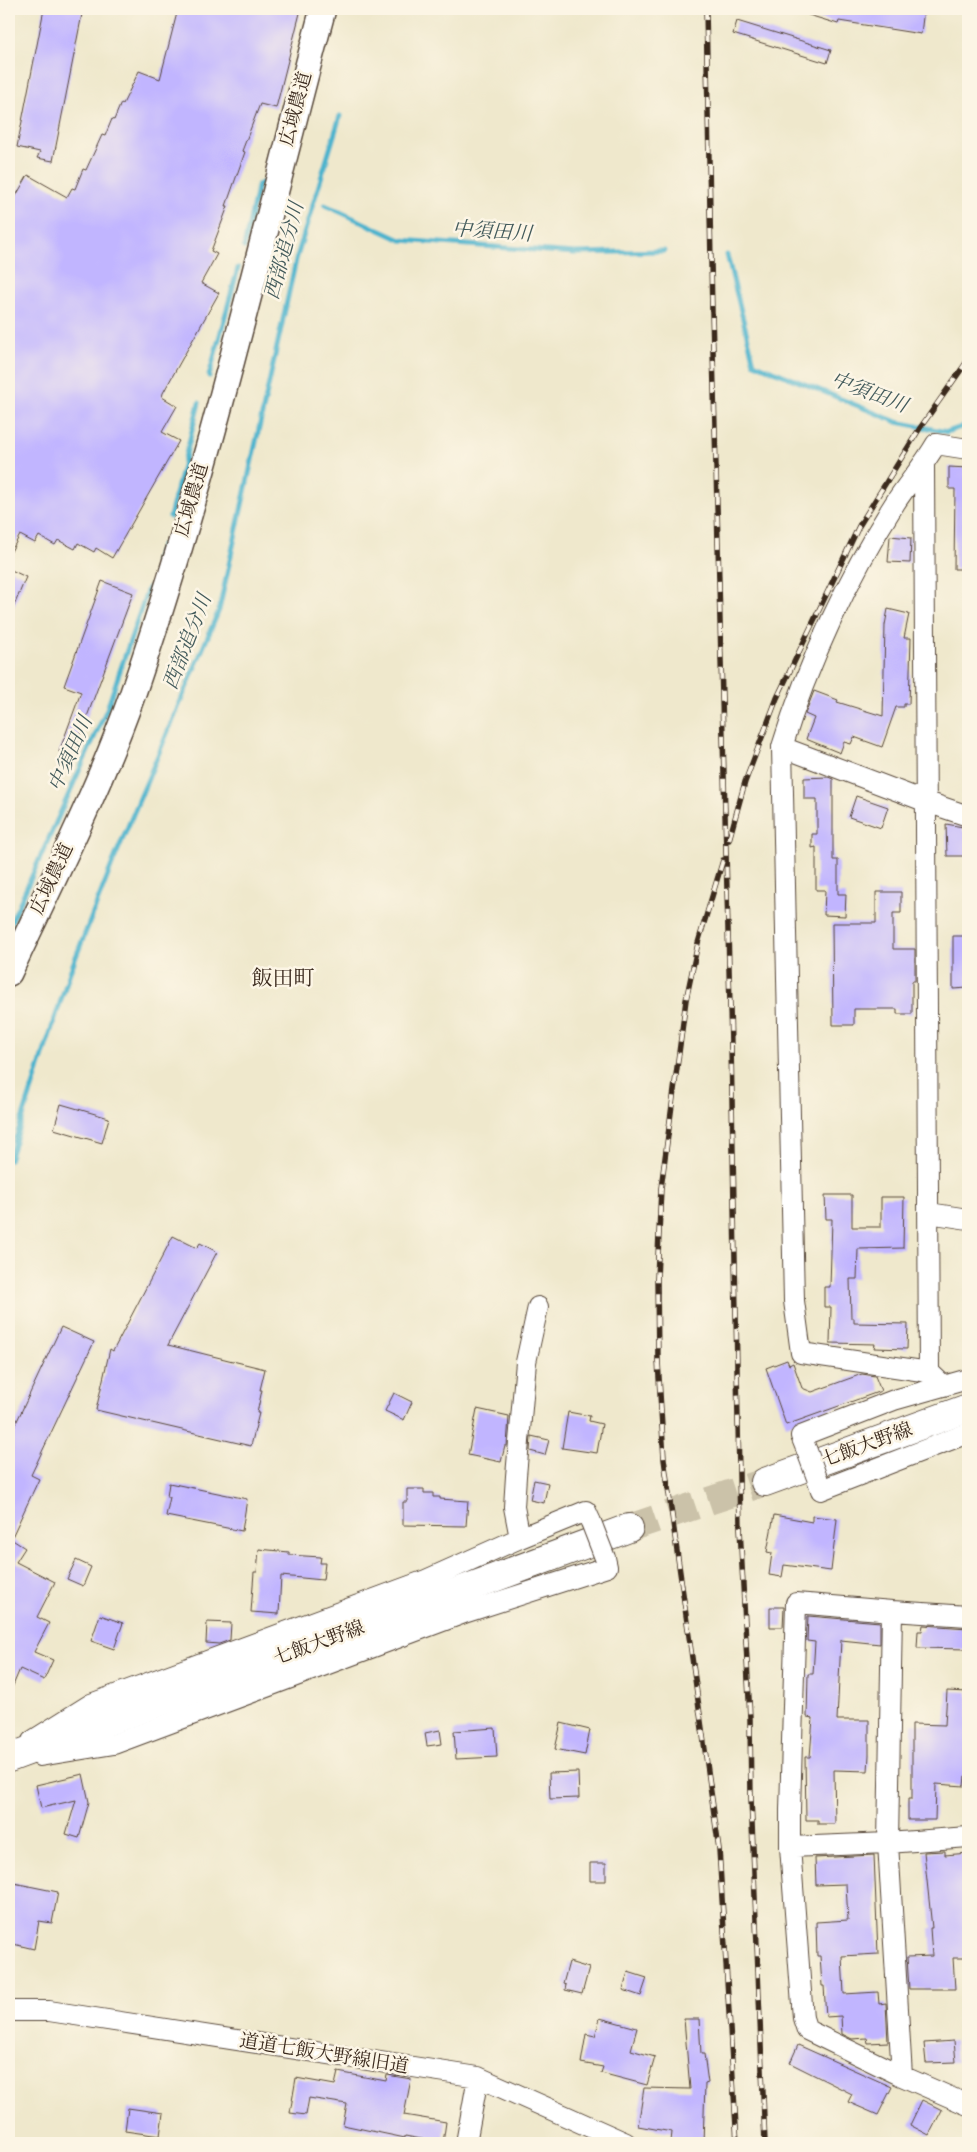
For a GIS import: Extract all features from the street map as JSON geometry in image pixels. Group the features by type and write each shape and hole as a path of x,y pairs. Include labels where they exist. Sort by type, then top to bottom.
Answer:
{"main road":[{"name":"七飯大野線","path":"765,1482 968,1408"},
{"name":"七飯大野線","path":"9,1758 629,1528"}],"street":[{"name":"広域農道","path":"9,973 99,776 132,695 161,606 223,393 276,182 323,9"},
{"path":"944,1386 929,1372 800,1353 794,1301 782,747 795,704 860,563 896,502 936,444 968,449"},
{"path":"924,464 929,1372"},
{"path":"782,747 968,816"},
{"path":"929,1213 968,1219"},
{"path":"520,1538 514,1507 516,1476 526,1362 538,1307"},
{"path":"968,1379 894,1400 801,1436 821,1490 968,1433"},
{"path":"586,1512 605,1558 607,1567 467,1612 114,1744 9,1758 91,1704 426,1580 520,1538 586,1512"},
{"path":"968,1616 796,1603 790,1847 803,2018 807,2030 902,2076 968,2105"},
{"path":"892,1611 888,1843 902,2076"},
{"path":"790,1847 888,1843 968,1837"},
{"name":"道道七飯大野線旧道","path":"9,2012 49,2011 478,2077 626,2143"},
{"path":"466,2143 478,2077"}],"building":[{"path":"44,9 83,9 53,161 37,158 40,152 17,147"},
{"path":"178,9 301,9 276,108 260,104 242,151 245,152 211,251 217,254 201,283 219,293 163,393 162,397 177,406 162,432 179,441 112,558 96,548 94,552 78,543 75,549 58,540 55,545 39,536 35,543 20,535 9,555 9,208 28,175 67,197 72,188 75,189 83,169 86,170 102,135 105,136 112,119 114,120 121,103 123,104 139,71 160,79"},
{"path":"799,9 924,9 921,34 839,21 838,24 799,12"},
{"path":"737,21 831,50 827,63 733,34"},
{"path":"949,467 968,468 968,569 954,569 955,489 949,489"},
{"path":"890,536 911,538 910,563 888,562"},
{"path":"9,569 26,577 9,618"},
{"path":"102,581 133,593 72,757 59,752 81,692 64,686"},
{"path":"888,609 909,614 904,638 911,638 909,704 904,704 904,707 896,707 882,747 854,737 851,744 844,742 840,753 806,739 814,718 805,714 814,691 838,700 837,702 883,716 885,625"},
{"path":"828,777 833,779 833,860 838,860 838,894 846,894 845,916 824,915 825,890 816,890 816,847 812,848 812,834 817,834 817,799 804,799 804,778"},
{"path":"856,796 888,807 881,828 849,817"},
{"path":"946,824 963,827 963,831 968,831 968,856 947,856"},
{"path":"876,892 901,892 901,913 893,913 893,949 915,949 915,981 912,981 912,1014 897,1014 897,1009 854,1009 854,1025 833,1025 832,923 876,923"},
{"path":"953,936 968,936 968,988 953,989"},
{"path":"61,1104 109,1118 102,1143 54,1129"},
{"path":"825,1195 852,1195 852,1227 881,1227 881,1197 904,1197 903,1248 858,1249 857,1279 850,1279 851,1318 854,1318 854,1323 908,1324 907,1349 874,1348 875,1344 830,1343 831,1307 824,1307 824,1287 830,1287 832,1219 826,1219"},
{"path":"173,1236 197,1248 200,1243 217,1252 168,1345 265,1369 260,1390 262,1390 257,1413 259,1413 251,1446 96,1410 110,1349 113,1351"},
{"path":"61,1327 94,1342 31,1475 39,1479 11,1539 25,1548 16,1562 55,1582 37,1617 49,1623 34,1652 53,1660 44,1680 20,1669 9,1695 9,1438"},
{"path":"787,1360 789,1365 793,1363 802,1388 812,1392 862,1374 875,1376 881,1391 786,1425 766,1368"},
{"path":"394,1393 412,1402 404,1420 385,1411"},
{"path":"477,1409 509,1416 507,1446 505,1446 501,1462 468,1455"},
{"path":"568,1412 590,1416 589,1421 602,1424 597,1453 562,1448"},
{"path":"531,1436 549,1440 545,1455 530,1451"},
{"path":"534,1480 548,1483 544,1503 530,1500"},
{"path":"169,1483 247,1499 242,1531 166,1516 170,1497 167,1497"},
{"path":"407,1489 424,1489 424,1493 433,1493 433,1497 440,1497 440,1499 468,1501 466,1526 403,1525 403,1502 407,1502"},
{"path":"774,1515 812,1522 812,1516 837,1519 831,1571 784,1565 782,1577 769,1575 772,1553 767,1552"},
{"path":"259,1549 289,1552 289,1555 321,1557 320,1563 325,1563 323,1580 281,1576 279,1614 251,1612 254,1572 257,1572"},
{"path":"76,1560 91,1567 83,1586 67,1579"},
{"path":"770,1607 784,1607 783,1627 770,1627"},
{"path":"100,1615 123,1623 114,1649 91,1641"},
{"path":"808,1616 880,1622 880,1644 841,1640 837,1720 869,1720 869,1755 868,1771 834,1770 835,1824 818,1824 818,1820 806,1820 805,1757 810,1757 813,1718 807,1717 808,1674 813,1674 815,1642 807,1641"},
{"path":"207,1622 231,1623 230,1640 219,1644 206,1643"},
{"path":"923,1625 968,1628 968,1649 917,1648 918,1631 922,1631"},
{"path":"947,1691 968,1692 968,1776 965,1776 964,1786 936,1784 935,1820 908,1820 908,1799 912,1799 912,1724 945,1725"},
{"path":"561,1723 590,1730 585,1755 555,1749"},
{"path":"495,1728 497,1757 456,1759 454,1731"},
{"path":"440,1730 442,1744 427,1746 425,1733"},
{"path":"578,1772 579,1798 550,1799 549,1773"},
{"path":"83,1774 89,1802 79,1838 66,1834 76,1800 41,1808 36,1785"},
{"path":"945,1851 945,1855 968,1853 968,1958 953,1958 955,1989 909,1989 907,1957 932,1956 930,1928 932,1928 924,1852"},
{"path":"874,1855 878,1954 842,1956 844,1994 878,1992 879,2004 886,2003 888,2042 868,2043 867,2038 852,2039 842,2034 841,2016 826,2017 820,1956 817,1956 816,1922 848,1920 846,1884 816,1885 815,1858"},
{"path":"590,1863 606,1863 606,1881 590,1881"},
{"path":"9,1882 58,1892 52,1923 39,1921 34,1949 9,1943"},
{"path":"569,1962 589,1968 582,1994 565,1990 566,1985 563,1984"},
{"path":"628,1972 647,1978 641,1996 623,1990"},
{"path":"600,2018 637,2028 631,2050 655,2057 647,2085 601,2073 603,2067 581,2063 586,2034 595,2036"},
{"path":"684,2019 699,2019 701,2054 704,2054 708,2083 705,2084 703,2143 671,2142 672,2132 638,2126 644,2088 690,2089"},
{"path":"954,2041 956,2062 926,2063 924,2043"},
{"path":"798,2045 892,2087 878,2115 848,2102 852,2094 790,2063"},
{"path":"338,2072 386,2081 387,2075 411,2079 404,2115 446,2122 443,2143 405,2136 405,2138 343,2125 347,2104 309,2098 306,2115 290,2113 296,2078 335,2085"},
{"path":"922,2100 942,2110 929,2135 910,2125"},
{"path":"128,2108 163,2113 160,2136 125,2131"}],"waterway":[{"name":"西部追分川","path":"9,1160 70,972 113,862 219,610 296,260 340,116"},
{"name":"中須田川","path":"244,247 258,185 262,183"},
{"name":"中須田川","path":"325,205 401,240 575,253 664,251"},
{"name":"中須田川","path":"727,255 754,363 897,422 947,432 961,427 968,428"},
{"name":"中須田川","path":"209,376 238,268"},
{"name":"中須田川","path":"170,517 199,403"},
{"name":"中須田川","path":"156,561 162,545"},
{"name":"中須田川","path":"9,927 107,709 148,588"}],"tunnel":[{"path":"629,1528 765,1482"}],"railway":[{"path":"706,9 731,1045 740,1528 750,1718 751,1798 765,2143"},
{"path":"729,840 745,782 777,698 859,526 920,428 968,360"},
{"path":"723,860 698,943 686,1000 661,1188 657,1279 658,1361 664,1459 719,1849 737,2143"}],"district":[{"name":"飯田町","path":"283,979"}]}
